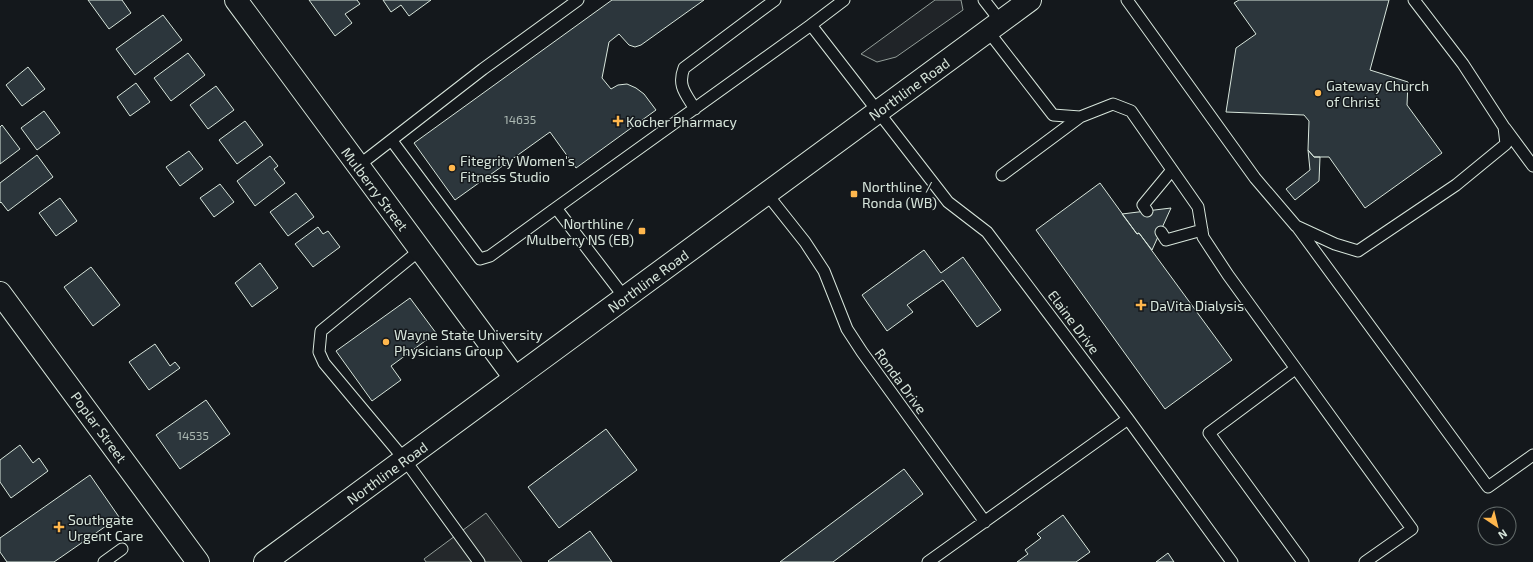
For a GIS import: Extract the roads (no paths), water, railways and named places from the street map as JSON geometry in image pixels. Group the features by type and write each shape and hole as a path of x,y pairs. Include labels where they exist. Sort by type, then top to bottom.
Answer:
{"main road":[{"name":"Mulberry Street","path":"236,0 515,378"},
{"name":"Northline Road","path":"265,562 1030,0"},
{"name":"Poplar Street","path":"0,293 198,562"}],"lane":[{"path":"358,166 392,141 482,69 578,0"},
{"path":"695,109 682,86 681,77 684,68 775,0"},
{"path":"392,141 480,259 490,256 844,0"},
{"path":"984,0 994,26 1053,115 1080,117"},
{"path":"1127,0 1255,178 1296,226 1488,487 1533,456"},
{"path":"1414,0 1463,64 1504,127 1533,166"},
{"name":"Elaine Drive","path":"811,25 948,202 987,232 1128,419 1232,562"},
{"path":"1002,175 1080,117 1113,104 1131,111 1198,207 1203,237 1228,276 1412,529 1366,562"},
{"path":"1296,226 1335,244 1358,251 1456,185 1506,144 1504,127"},
{"path":"1147,211 1143,205 1172,170"},
{"name":"Ronda Drive","path":"767,194 805,242 824,271 847,329 862,352 985,522"},
{"path":"556,208 624,298"},
{"path":"1160,232 1166,240 1202,230"},
{"path":"420,250 321,331 319,352 324,363 405,460 479,562"},
{"path":"1295,369 1210,433 1303,562"},
{"path":"928,562 1128,419"},
{"path":"104,562 122,549"}],"place":[{"name":"Gateway Church of Christ","path":"1318,93"},
{"name":"Kocher Pharmacy","path":"618,121"},
{"name":"Fitegrity Women's Fitness Studio","path":"452,168"},
{"name":"Northline / Ronda (WB)","path":"854,194"},
{"name":"Northline / Mulberry NS (EB)","path":"642,231"},
{"name":"DaVita Dialysis","path":"1141,305"},
{"name":"Wayne State University Physicians Group","path":"386,342"},
{"name":"Southgate Urgent Care","path":"59,527"}]}
